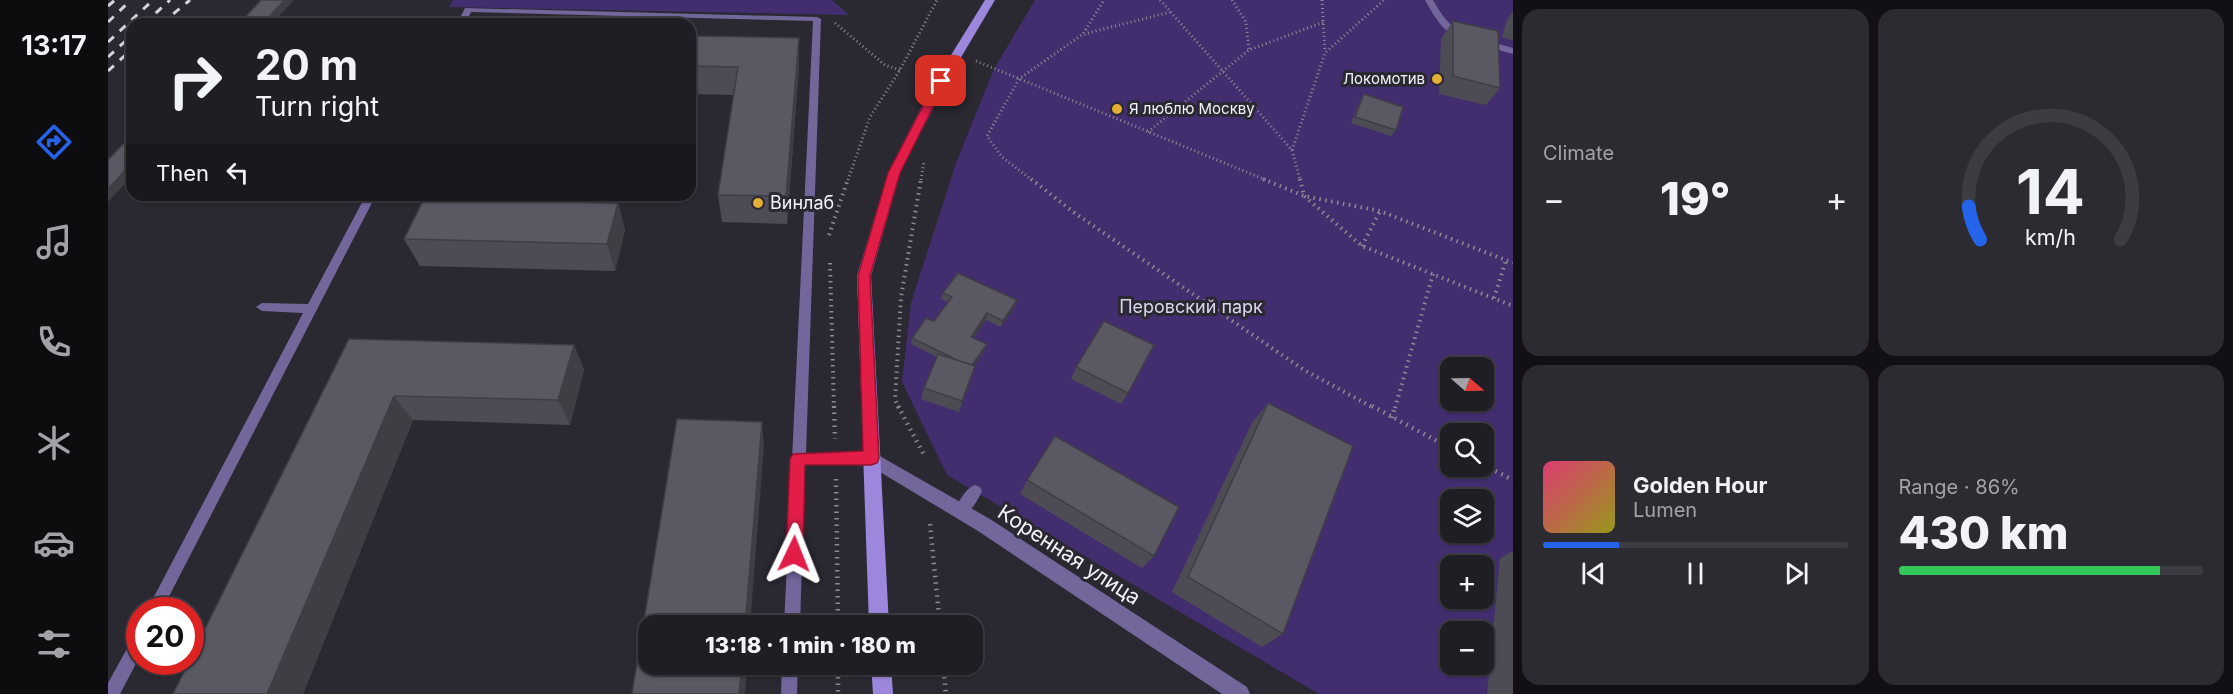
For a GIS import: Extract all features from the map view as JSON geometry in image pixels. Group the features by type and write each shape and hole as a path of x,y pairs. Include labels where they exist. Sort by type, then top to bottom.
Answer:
{"street":[{"path":"878,615 864,276 894,173 941,81 990,0"},
{"name":"Коренная улица","path":"871,458 961,511 1240,694"},
{"path":"882,675 883,694"}],"lane":[{"path":"1430,0 1436,12 1457,35 1468,38"},
{"path":"464,18 468,10 817,19 792,615"},
{"path":"1479,41 1513,51"},
{"path":"161,597 368,201"},
{"path":"262,307 312,309"},
{"path":"798,459 871,458"},
{"path":"961,511 975,491"},
{"path":"111,694 126,666"},
{"path":"789,694 790,675"}],"path":[{"path":"831,20 885,65 900,70 937,0"},
{"path":"1083,34 1104,0"},
{"path":"1160,0 1292,150 1304,196 1362,246 1513,306"},
{"path":"1232,0 1246,22 1249,50"},
{"path":"1292,150 1325,53 1322,0"},
{"path":"1325,53 1384,0"},
{"path":"1170,12 1083,34 1019,79 987,136 1002,157 1076,214 1304,370 1440,443"},
{"path":"1148,132 1249,50 1324,22"},
{"path":"976,57 974,61 1304,196 1380,211 1513,263"},
{"path":"925,457 895,400 901,297 924,162 929,152"},
{"path":"1362,246 1380,211"},
{"path":"1494,298 1506,260"},
{"path":"1392,418 1433,274"},
{"path":"1494,470 1513,480"},
{"path":"930,524 939,615"},
{"path":"838,675 838,694"},
{"path":"944,675 946,694"}],"green space":[{"path":"453,0 832,0 849,15 449,7"},
{"name":"Перовский парк","path":"1035,0 1513,0 1513,694 1319,694 947,475 902,382 911,303 956,163 994,69"}],"building":[{"path":"261,0 285,0 268,18 244,18"},
{"path":"1453,21 1498,31 1500,88 1453,76"},
{"path":"696,36 799,38 786,196 718,195 738,67 696,66"},
{"path":"1364,94 1403,107 1396,130 1355,117"},
{"path":"126,141 126,170 108,189 108,160"},
{"path":"423,201 618,203 607,244 404,239"},
{"path":"958,273 1017,300 1003,321 987,313 971,337 987,344 972,365 912,338 926,318 934,321 952,297 943,293"},
{"path":"1104,321 1154,345 1128,393 1076,367"},
{"path":"349,339 574,345 558,400 394,396 267,694 173,694 182,675 204,675 204,631"},
{"path":"938,354 975,366 962,401 924,388"},
{"path":"1268,403 1353,446 1283,634 1188,577"},
{"path":"677,419 762,422 746,615 645,615"},
{"path":"1055,436 1179,507 1154,556 1027,480"},
{"path":"638,657 638,675 741,675 739,694 632,694"}],"railway":[{"path":"108,6 115,0"},
{"path":"108,22 131,0"},
{"path":"134,18 153,0"},
{"path":"150,18 170,0"},
{"path":"168,18 190,0"},
{"path":"108,42 126,25"},
{"path":"108,57 126,40"},
{"path":"108,71 126,54"}],"place":[{"name":"Локомотив","path":"1437,79"},
{"name":"Я люблю Москву","path":"1117,109"},
{"name":"Винлаб","path":"758,203"}],"route":[{"path":"794,554 798,459 871,458 864,276 894,173 941,81"}]}
